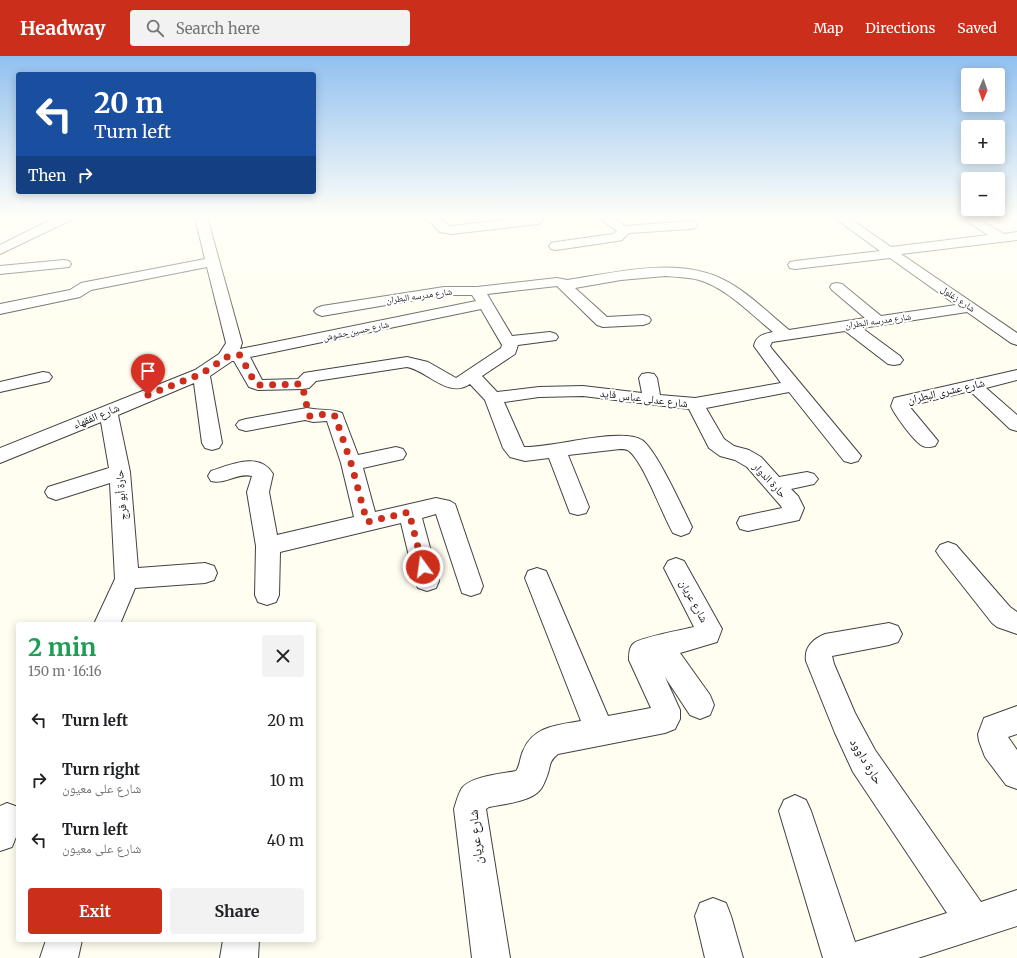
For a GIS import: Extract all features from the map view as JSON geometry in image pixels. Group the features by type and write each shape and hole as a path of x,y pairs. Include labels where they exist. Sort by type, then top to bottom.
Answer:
{"street":[{"path":"212,259 234,342 232,350 220,363 212,443"},
{"path":"796,265 839,259"},
{"name":"شارع زغلول","path":"900,259 970,307 1009,328 1017,340"},
{"path":"0,309 75,294 86,286 213,262"},
{"path":"0,270 64,264"},
{"name":"شارع مدرسه البطران","path":"322,311 444,291 481,298 518,292 553,282 564,285 654,272 676,271 698,275 718,282 786,335"},
{"path":"564,285 603,322 643,320"},
{"path":"837,287 878,321"},
{"path":"220,363 258,385 302,384 310,377 407,362 419,364 453,384 460,383 509,350 510,345 508,340 481,298"},
{"name":"شارع حسين حشوش","path":"220,363 481,298"},
{"name":"شارع مدرسه البطران","path":"851,456 762,346 763,341 767,338 970,307"},
{"path":"848,326 894,360"},
{"path":"508,340 550,337"},
{"name":"شارع الفقهاء","path":"0,456 220,363"},
{"name":"شارع عشرى البطران","path":"928,441 903,412 900,406 901,402 973,384 1017,375"},
{"path":"472,376 493,398 513,448 517,452 524,454 620,442 634,444 648,462 681,527"},
{"path":"0,387 43,377"},
{"path":"648,378 652,400"},
{"path":"302,384 307,414"},
{"path":"973,384 1017,425"},
{"name":"شارع عدلى عباس فايد","path":"493,398 539,392 575,391 605,393 673,403 695,404 793,386"},
{"name":"حارة الدوار","path":"695,404 716,443 721,447 742,455 754,462 790,502 793,508 791,514 748,524"},
{"name":"حارة أبو فرج","path":"108,411 120,472 127,579 108,622"},
{"path":"246,425 307,414 312,416 327,414 335,416 351,463 367,522"},
{"path":"556,450 578,507"},
{"path":"351,463 396,454"},
{"path":"218,476 251,467 258,469 263,474 258,492 268,546 267,595"},
{"path":"56,492 120,472"},
{"path":"775,485 807,479"},
{"path":"268,546 409,512 436,506 442,507 447,510 471,586"},
{"path":"409,512 427,581"},
{"path":"948,551 1001,614 1006,619 1017,623"},
{"name":"شارع عريان","path":"491,958 470,809 473,800 480,794 514,788 526,782 534,771 536,755 551,741 665,719 666,710 641,657 644,651 703,636 708,634 709,629 676,568"},
{"path":"127,579 205,573"},
{"path":"537,578 600,731"},
{"name":"حارة داوود","path":"889,634 825,646 820,650 818,656 820,664 845,723 864,761 974,922"},
{"path":"660,647 700,705"},
{"path":"1017,720 994,728 992,734 993,742 1017,774"},
{"path":"795,811 842,958"},
{"path":"862,958 1017,908"},
{"path":"713,916 724,958"},
{"path":"59,958 63,942"},
{"path":"239,958 241,942"}],"route":[{"path":"148,395 201,374 227,357 240,355 255,383 258,385 302,384 307,414 309,416 327,414 335,416 351,463 367,522 409,512 423,567"}]}
